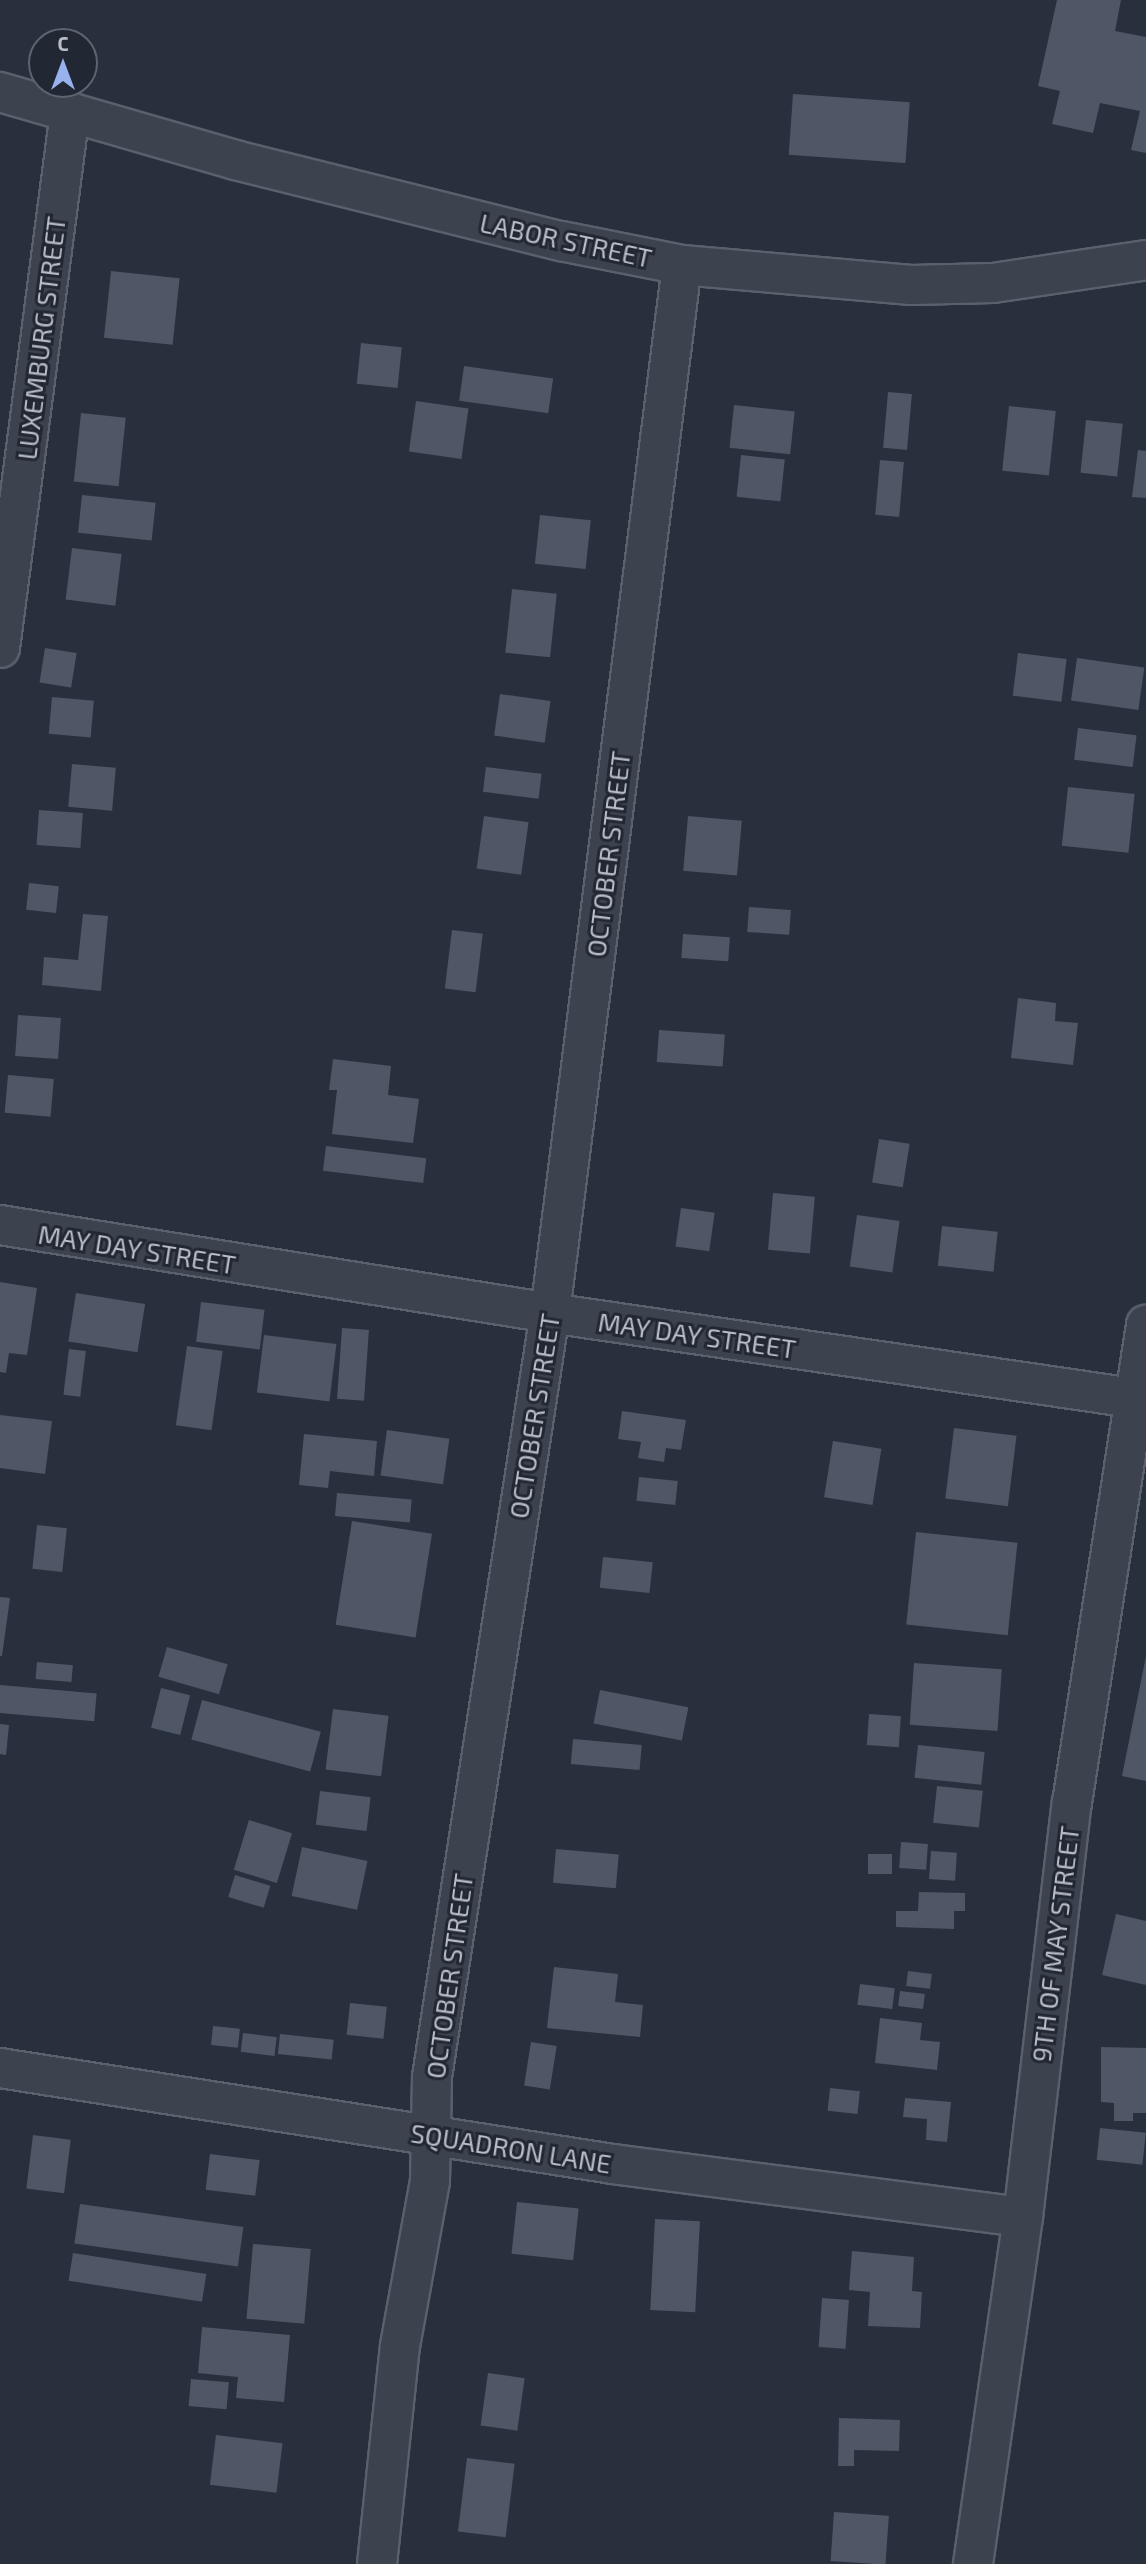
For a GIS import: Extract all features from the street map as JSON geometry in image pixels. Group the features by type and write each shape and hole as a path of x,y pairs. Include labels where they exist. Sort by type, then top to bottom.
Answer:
{"street":[{"name":"LABOR STREET","path":"0,92 429,209 682,265 911,285 993,283 1146,260"},
{"name":"LUXEMBURG STREET","path":"0,648 70,111"},
{"name":"OCTOBER STREET","path":"377,2564 400,2346 430,2180 432,2077 550,1313 682,265"},
{"name":"MAY DAY STREET","path":"0,1225 550,1313 1141,1399"},
{"name":"9TH OF MAY STREET","path":"973,2564 1023,2217 1072,1803 1141,1399 1146,1325"},
{"name":"SQUADRON LANE","path":"0,2067 613,2164 1023,2217"}],"building":[{"path":"1057,0 1121,0 1115,31 1146,37 1146,153 1131,150 1140,111 1100,103 1093,133 1052,124 1060,91 1038,86"},
{"path":"793,94 910,102 905,163 789,155"},
{"path":"111,271 180,278 173,345 104,338"},
{"path":"361,343 402,347 397,388 357,384"},
{"path":"464,366 553,379 548,413 459,401"},
{"path":"888,392 912,394 907,450 883,448"},
{"path":"416,401 468,408 461,459 409,452"},
{"path":"734,405 795,411 790,454 730,448"},
{"path":"1009,406 1056,411 1049,476 1002,471"},
{"path":"81,413 126,418 119,486 74,482"},
{"path":"1086,420 1123,424 1117,477 1080,473"},
{"path":"1138,450 1146,451 1146,498 1132,497"},
{"path":"741,455 785,460 780,501 737,497"},
{"path":"880,460 904,462 899,517 875,515"},
{"path":"82,495 156,503 152,541 78,533"},
{"path":"540,515 591,520 586,569 535,564"},
{"path":"72,548 122,554 115,606 66,600"},
{"path":"512,589 557,594 550,657 505,653"},
{"path":"45,648 77,653 71,688 40,683"},
{"path":"1018,653 1067,659 1061,702 1013,696"},
{"path":"1077,658 1144,667 1138,710 1071,701"},
{"path":"500,694 551,701 545,743 494,736"},
{"path":"52,697 94,701 91,738 49,734"},
{"path":"1078,728 1137,735 1133,767 1074,760"},
{"path":"72,764 116,768 112,811 68,807"},
{"path":"486,767 542,774 539,799 483,792"},
{"path":"1068,787 1135,794 1128,853 1062,846"},
{"path":"39,810 83,813 80,848 37,845"},
{"path":"484,816 529,822 521,875 477,868"},
{"path":"688,816 742,821 737,875 683,871"},
{"path":"29,883 59,886 56,913 26,910"},
{"path":"749,907 791,910 789,935 747,932"},
{"path":"83,914 108,916 101,991 42,985 44,957 78,960"},
{"path":"452,930 483,934 476,992 445,989"},
{"path":"683,934 730,937 728,961 681,958"},
{"path":"1018,998 1056,1003 1055,1021 1078,1023 1073,1065 1011,1058"},
{"path":"18,1015 61,1018 58,1059 15,1056"},
{"path":"659,1030 725,1035 723,1067 657,1062"},
{"path":"333,1059 391,1066 388,1095 419,1099 413,1143 332,1134 337,1090 329,1090"},
{"path":"8,1075 54,1079 51,1117 5,1113"},
{"path":"879,1139 910,1144 903,1187 872,1182"},
{"path":"326,1146 426,1158 423,1183 323,1171"},
{"path":"773,1193 815,1197 810,1253 768,1250"},
{"path":"681,1208 715,1213 709,1251 676,1247"},
{"path":"857,1215 900,1221 892,1272 850,1266"},
{"path":"942,1226 998,1232 994,1272 938,1266"},
{"path":"0,1282 37,1288 27,1355 9,1353 6,1373 0,1372"},
{"path":"76,1293 145,1304 137,1352 68,1341"},
{"path":"201,1302 265,1310 260,1350 196,1342"},
{"path":"342,1328 369,1330 364,1401 337,1399"},
{"path":"264,1335 336,1344 329,1401 257,1393"},
{"path":"187,1346 223,1351 212,1430 176,1425"},
{"path":"69,1349 86,1351 80,1397 63,1395"},
{"path":"622,1411 686,1420 681,1450 666,1448 664,1462 638,1458 641,1442 618,1439"},
{"path":"0,1415 52,1421 45,1474 0,1468"},
{"path":"954,1428 1017,1436 1008,1506 945,1498"},
{"path":"387,1430 449,1439 443,1484 381,1476"},
{"path":"304,1434 377,1441 374,1476 330,1471 328,1488 299,1485"},
{"path":"833,1441 881,1449 872,1505 824,1497"},
{"path":"639,1477 678,1481 675,1505 636,1501"},
{"path":"337,1493 412,1500 410,1522 335,1516"},
{"path":"352,1521 432,1534 416,1637 336,1625"},
{"path":"37,1525 67,1528 62,1572 32,1569"},
{"path":"916,1532 1017,1543 1008,1635 906,1624"},
{"path":"603,1557 653,1562 649,1593 600,1588"},
{"path":"0,1597 10,1598 2,1656 0,1656"},
{"path":"167,1647 228,1664 219,1694 158,1677"},
{"path":"1146,1656 1146,1781 1122,1776"},
{"path":"37,1662 73,1665 71,1682 36,1679"},
{"path":"914,1663 1002,1669 997,1731 910,1725"},
{"path":"0,1685 97,1693 94,1721 0,1713"},
{"path":"161,1688 190,1695 180,1735 151,1728"},
{"path":"600,1690 688,1707 682,1741 594,1723"},
{"path":"202,1700 321,1732 310,1771 191,1740"},
{"path":"333,1709 389,1716 381,1776 326,1770"},
{"path":"869,1714 901,1716 899,1747 867,1745"},
{"path":"0,1724 9,1725 6,1755 0,1754"},
{"path":"573,1739 642,1745 640,1770 571,1764"},
{"path":"918,1745 985,1752 981,1785 915,1778"},
{"path":"937,1786 983,1791 979,1828 933,1823"},
{"path":"320,1791 371,1797 366,1831 316,1825"},
{"path":"249,1820 292,1833 277,1883 234,1870"},
{"path":"901,1842 928,1844 926,1870 899,1868"},
{"path":"302,1847 368,1861 357,1910 292,1896"},
{"path":"556,1849 619,1854 616,1888 553,1883"},
{"path":"931,1851 957,1853 955,1881 929,1879"},
{"path":"868,1854 892,1854 892,1874 868,1874"},
{"path":"235,1875 270,1886 264,1908 228,1897"},
{"path":"919,1892 965,1893 965,1911 954,1911 954,1929 896,1927 896,1911 918,1911"},
{"path":"1116,1914 1146,1921 1146,1985 1102,1975"},
{"path":"554,1967 618,1974 615,2002 643,2005 640,2037 547,2028"},
{"path":"908,1971 932,1974 930,1989 906,1986"},
{"path":"860,1984 895,1988 892,2009 857,2005"},
{"path":"900,1991 925,1994 923,2009 898,2006"},
{"path":"350,2003 387,2007 383,2039 347,2035"},
{"path":"880,2018 922,2023 920,2040 940,2042 937,2070 875,2063"},
{"path":"213,2026 240,2029 238,2048 211,2045"},
{"path":"243,2033 277,2037 274,2056 241,2052"},
{"path":"280,2034 334,2040 332,2060 278,2054"},
{"path":"531,2042 557,2046 550,2090 524,2085"},
{"path":"1101,2047 1146,2048 1146,2113 1133,2113 1133,2121 1114,2121 1114,2103 1101,2102"},
{"path":"830,2088 860,2091 857,2114 828,2111"},
{"path":"905,2098 951,2102 947,2142 926,2140 927,2119 903,2117"},
{"path":"1100,2128 1146,2133 1142,2165 1097,2160"},
{"path":"33,2135 71,2140 64,2193 26,2189"},
{"path":"210,2154 260,2160 255,2196 206,2190"},
{"path":"517,2202 579,2208 573,2260 512,2254"},
{"path":"80,2204 243,2227 238,2267 74,2244"},
{"path":"655,2219 700,2221 695,2312 650,2310"},
{"path":"253,2244 311,2249 304,2324 246,2319"},
{"path":"852,2251 914,2257 912,2291 922,2292 920,2328 868,2326 870,2292 849,2290"},
{"path":"73,2253 206,2274 202,2302 69,2281"},
{"path":"822,2298 849,2300 846,2349 819,2347"},
{"path":"202,2327 290,2335 284,2402 236,2398 238,2377 198,2373"},
{"path":"488,2373 525,2378 517,2431 481,2425"},
{"path":"191,2379 229,2382 227,2409 189,2406"},
{"path":"839,2418 900,2420 899,2451 854,2450 854,2466 838,2466"},
{"path":"216,2435 283,2443 276,2493 210,2485"},
{"path":"467,2458 515,2464 506,2537 458,2531"},
{"path":"834,2512 889,2516 885,2564 831,2561"}]}
